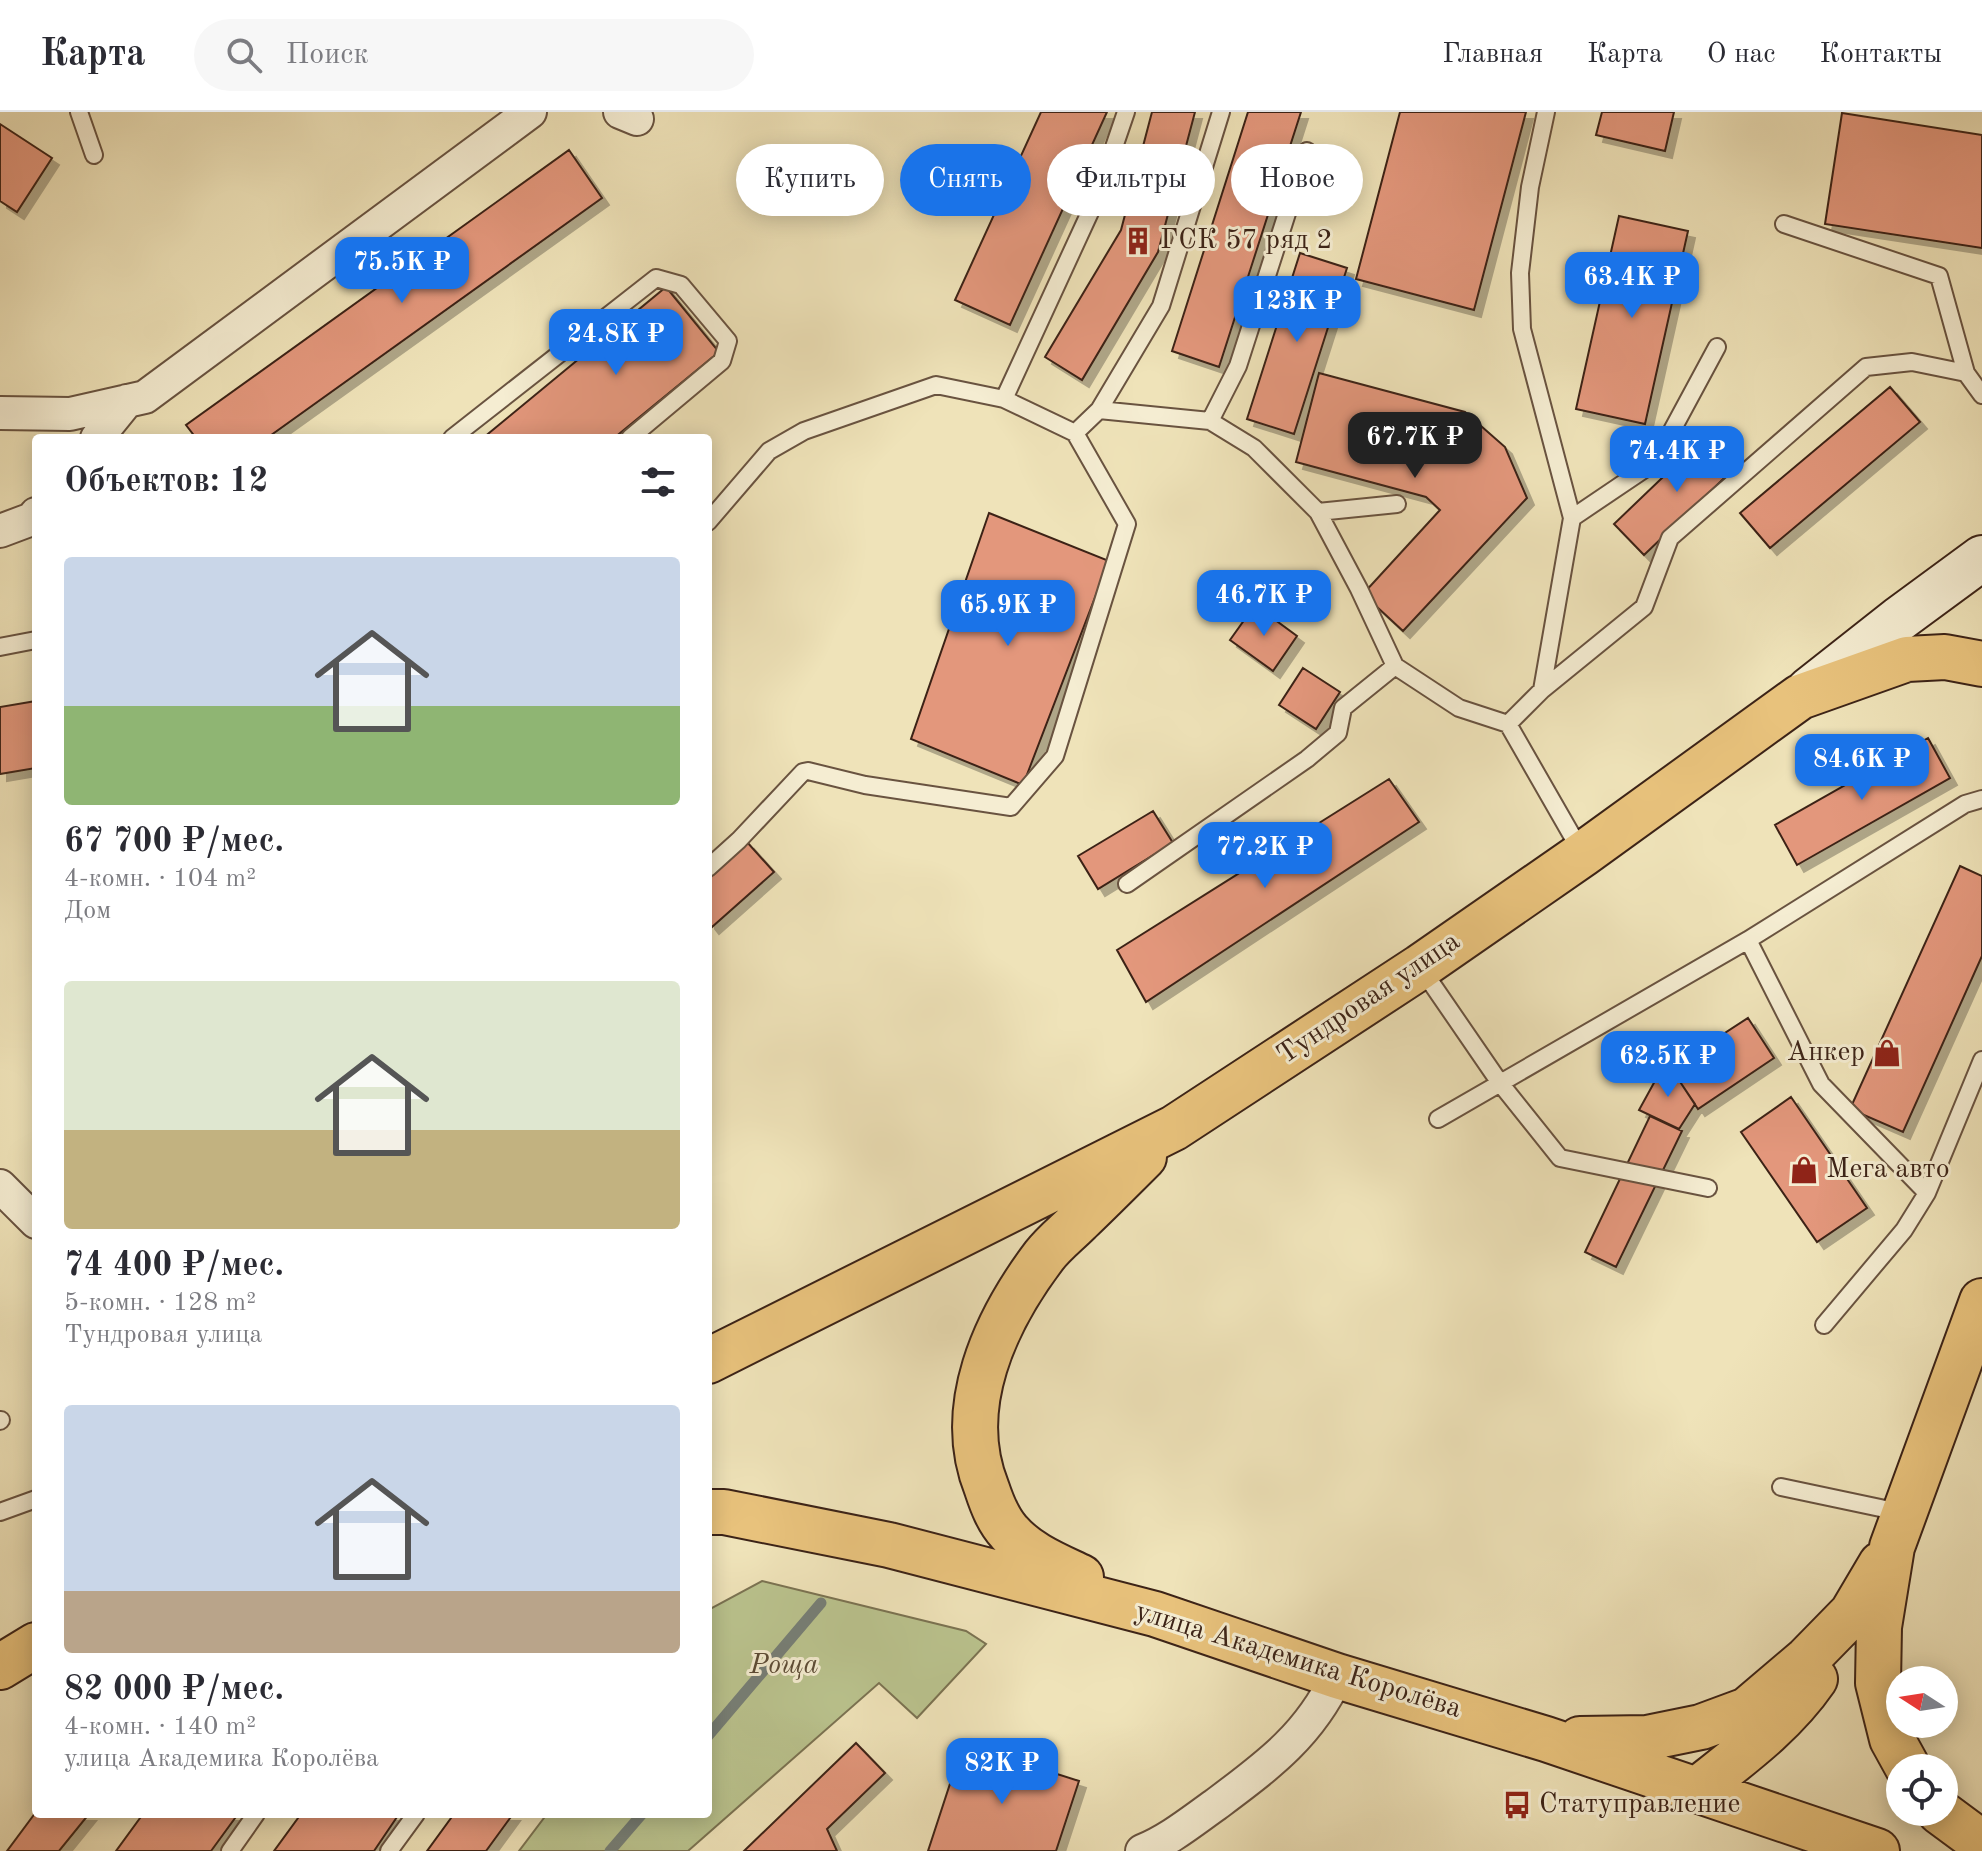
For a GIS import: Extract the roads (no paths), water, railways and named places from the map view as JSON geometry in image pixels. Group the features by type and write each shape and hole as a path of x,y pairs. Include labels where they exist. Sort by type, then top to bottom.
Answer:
{"main road":[{"name":"Тундровая улица","path":"712,1359 1174,1128 1420,967 1583,854 1800,697 1982,558"},
{"path":"1800,697 1907,659 1945,657 1982,664"},
{"path":"1155,1614 1031,1552 1008,1532 984,1482 976,1453 974,1417 980,1382 993,1342 1024,1285 1046,1253 1174,1128"},
{"path":"1698,1789 1771,1731 1802,1699 1827,1663 1898,1530 1982,1301"},
{"name":"улица Академика Королёва","path":"712,1512 889,1545 1155,1614 1337,1676 1546,1739 1877,1851"},
{"path":"1898,1530 1879,1627 1878,1683 1892,1739 1900,1754"},
{"path":"1546,1739 1647,1738 1701,1727 1747,1710 1807,1659 1852,1613"},
{"path":"0,1667 32,1647"},
{"path":"1958,1825 1982,1843"}],"street":[{"path":"0,413 70,414 145,397 530,112"},
{"path":"100,434 127,401"},
{"path":"0,531 32,519"},
{"path":"3,1193 32,1218"},
{"path":"1167,1848 1278,1758 1324,1704 1337,1676"}],"lane":[{"path":"79,112 94,155"},
{"path":"1004,399 1097,197 1126,112"},
{"path":"1075,433 1099,410 1161,306 1221,112"},
{"path":"1542,690 1572,518 1522,329 1520,273 1530,187 1546,112"},
{"path":"1210,421 1238,366 1286,216"},
{"path":"1784,224 1939,276 1966,373 1982,395"},
{"path":"457,434 656,278 681,285 728,341 722,361 635,434"},
{"path":"1572,518 1655,462 1717,347"},
{"path":"1508,724 1542,690 1644,607 1670,538 1866,367 1912,362 1966,373"},
{"path":"712,517 769,451 804,431 936,385 1004,399 1075,433 1127,524 1055,756 1011,807 865,785 808,771 803,772 712,864"},
{"path":"1099,410 1210,421 1254,448 1318,512 1395,666 1459,708 1508,724 1583,854"},
{"path":"1318,512 1397,504"},
{"path":"0,647 32,641"},
{"path":"1127,884 1307,759 1338,733 1343,708 1395,666"},
{"path":"1438,1119 1748,940 1965,804 1982,799"},
{"path":"1748,940 1821,1084 1927,1193"},
{"path":"1420,967 1500,1083 1560,1158 1708,1188"},
{"path":"1824,1325 1904,1230 1927,1193 1982,1060"},
{"path":"1781,1487 1898,1530"},
{"path":"0,1512 32,1500"},
{"path":"230,1851 253,1818"},
{"path":"389,1851 413,1818"}],"waterway":[{"path":"712,1731 821,1603"},
{"path":"610,1851 639,1818"}],"place":[{"name":"ГСК 57 ряд 2","path":"1138,241"},
{"name":"Анкер","path":"1887,1053"},
{"name":"Мега авто","path":"1804,1170"},
{"name":"Статуправление","path":"1517,1805"}],"park label":[{"name":"Роща","path":"784,1666"}]}
